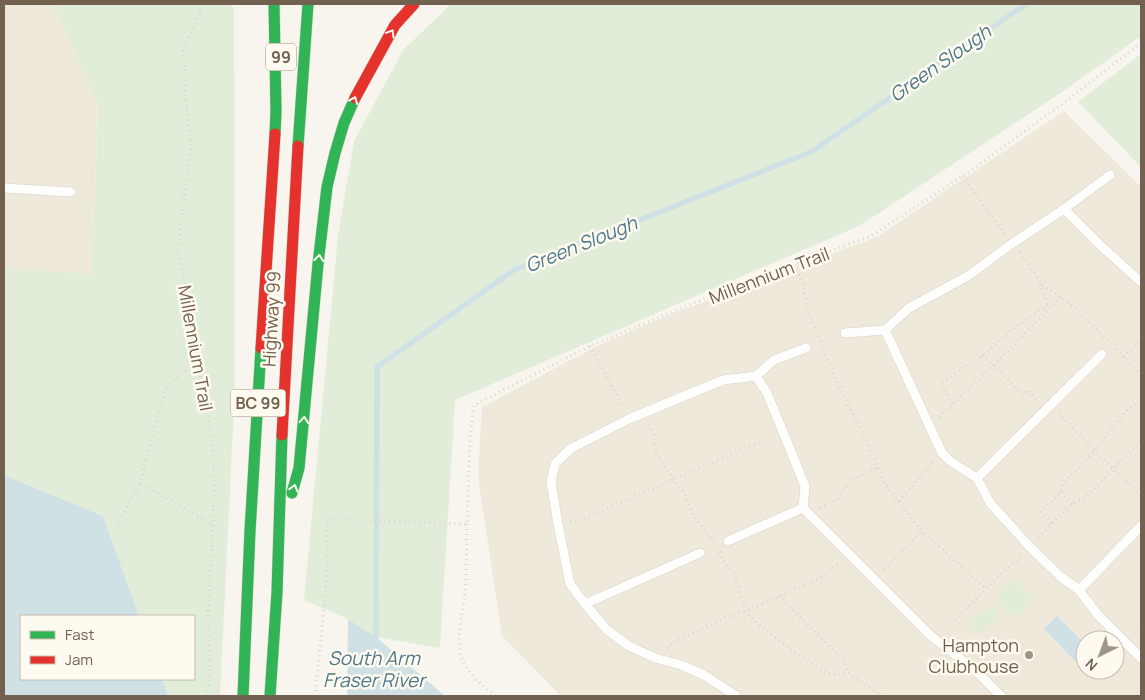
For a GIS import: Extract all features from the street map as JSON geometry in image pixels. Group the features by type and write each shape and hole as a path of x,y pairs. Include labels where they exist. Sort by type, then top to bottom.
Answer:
{"highway":[{"name":"Highway 99","path":"243,696 250,531 276,111 274,4"},
{"name":"Highway 99","path":"270,696 277,592 282,447 301,92 308,4"},
{"path":"279,541 299,468 318,264 327,188 335,153 344,123 357,92 395,25 414,4"},
{"name":"99","path":"276,111 286,16"}],"lane":[{"path":"845,333 885,330 909,308 968,276 1110,175"},
{"path":"4,188 71,192"},
{"path":"1064,209 1141,282"},
{"path":"885,330 942,453 950,461 977,478 990,503 1030,547 1060,577 1079,590 1098,615 1141,658"},
{"path":"736,696 704,675 681,665 655,658 629,646 607,630 570,584 551,482 555,464 570,449 629,419 723,380 756,376 774,360 806,348"},
{"path":"977,478 1102,354"},
{"path":"756,376 767,393 805,486 806,511 930,636 977,672 1001,696"},
{"path":"728,541 806,511"},
{"path":"1079,590 1141,526"},
{"path":"585,604 700,553"}],"path":[{"name":"Millennium Trail","path":"201,4 200,14 186,42 184,53 185,94 191,145 178,249 192,319 193,340 200,381 207,403 213,446 213,525 208,615 210,668 207,696"},
{"name":"Millennium Trail","path":"496,696 478,682 465,664 460,653 459,639 465,592 470,438 474,406 590,346 721,292 871,236 963,176 1061,105 1141,43"},
{"path":"963,176 987,211 1031,267 1040,283 1048,309"},
{"path":"795,265 803,284 808,310 817,334 841,391 859,425 886,486 922,531 986,590"},
{"path":"1040,283 1076,310 1141,376"},
{"path":"930,426 1061,297"},
{"path":"952,404 941,383 982,356 1011,330 1048,304"},
{"path":"1124,357 1141,339"},
{"path":"590,346 629,419"},
{"path":"982,356 994,365 1023,395 1027,390 1049,407 1141,496"},
{"path":"117,525 140,483 166,390 175,379 198,362"},
{"path":"1052,523 1041,511 1061,492 1062,484 1095,451 1124,413 1141,398"},
{"path":"643,413 652,432 657,455 685,494 696,520 711,538 725,564 734,574 746,610 759,625 791,650 828,673 837,675 847,671"},
{"path":"558,524 576,522 783,432"},
{"path":"955,620 1052,523 1072,504 1085,498 1141,441"},
{"path":"899,501 942,453"},
{"path":"806,511 837,500 854,479 877,468"},
{"path":"140,483 213,525"},
{"path":"1061,492 1072,504"},
{"path":"316,696 327,559 327,519 467,524"},
{"path":"874,579 922,531"},
{"path":"655,658 674,642 821,578 848,553"},
{"path":"779,596 845,662 847,671 854,678 883,696"}],"shaded area":[{"path":"4,4 53,4 98,106 92,274 4,268"},
{"path":"1064,111 1141,187 1141,696 561,696 502,636 478,477 482,407 595,347 664,317 877,237"}],"green space":[{"path":"53,4 231,4 234,9 235,387 220,696 168,696 162,680 195,680 195,615 139,615 103,516 4,475 4,268 92,274 98,106"},
{"path":"451,4 1141,4 1141,36 1065,90 861,225 455,400 440,648 376,637 348,619 304,600 338,236 354,141 404,49"},
{"path":"1141,54 1141,167 1078,102"},
{"path":"1016,581 1033,598 1026,609 1014,618 996,601 1000,591 1009,582"},
{"path":"991,605 1000,614 979,635 971,627 973,620 981,613 986,612"}],"water":[{"path":"4,475 103,516 139,615 20,615 20,680 162,680 168,696 4,696"},
{"path":"1057,616 1075,634 1075,661 1044,629"},
{"name":"South Arm Fraser River","path":"348,619 376,637 445,696 347,696"}],"waterway":[{"name":"Green Slough","path":"376,637 377,367 514,270 811,152 1026,4"}],"traffic: fast":[{"path":"274,4 275,134"},
{"path":"298,146 308,4"},
{"path":"292,493 299,468 327,187 344,123 355,98"},
{"path":"243,696 250,531 261,348"},
{"path":"270,696 277,592 282,435"}],"traffic: jam":[{"path":"355,98 395,25 414,4"},
{"path":"261,348 275,134"},
{"path":"282,435 298,146"}],"place":[{"name":"Hampton Clubhouse","path":"1029,655"}]}
